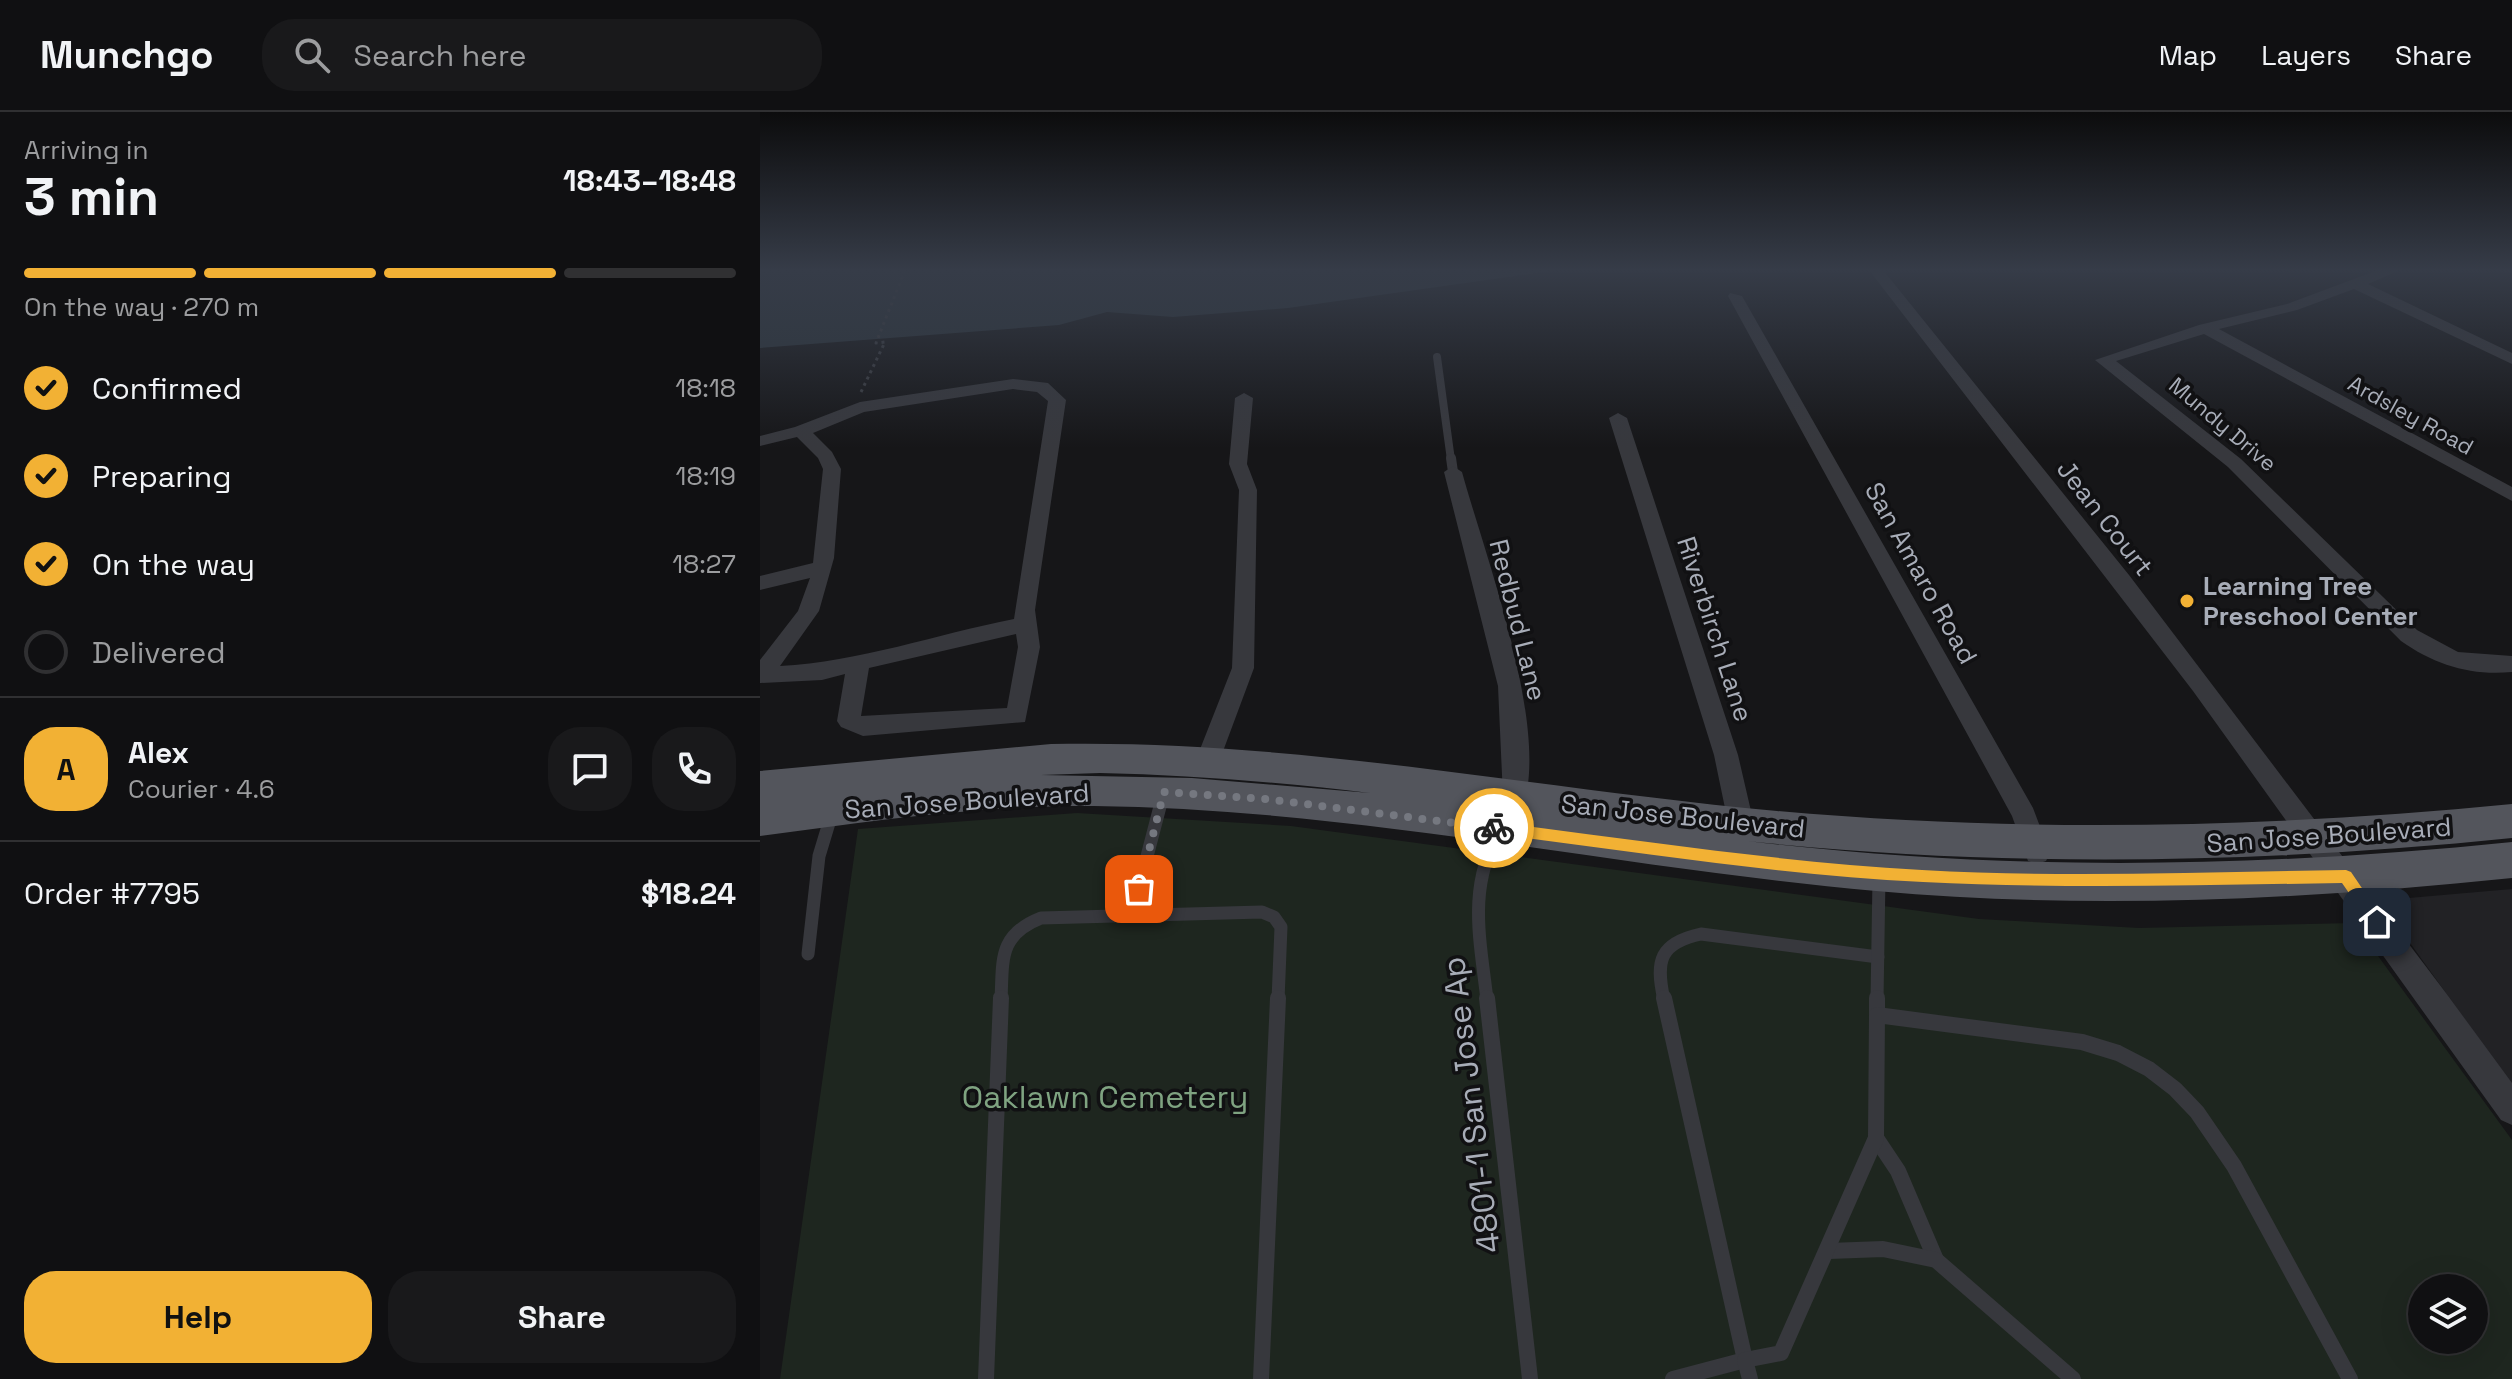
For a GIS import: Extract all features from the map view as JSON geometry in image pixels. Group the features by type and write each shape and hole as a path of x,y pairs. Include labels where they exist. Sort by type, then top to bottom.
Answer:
{"main road":[{"name":"San Jose Boulevard","path":"760,787 1042,761 1143,759 1301,768 1508,813"},
{"name":"San Jose Boulevard","path":"760,819 1006,793 1164,792 1508,813 1745,842 1879,873 2041,862 2135,845 2317,839 2512,821"},
{"name":"San Jose Boulevard","path":"1745,842 1860,836 2041,862 2346,877 2512,860"}],"street":[{"name":"San Amaro Road","path":"1753,329 2016,801 2041,862"},
{"name":"Jean Court","path":"1923,329 1990,411 2346,877 2512,1109"},
{"name":"Mundy Drive","path":"2201,329 2103,360 2176,411 2241,465 2405,633 2452,659 2485,666 2512,664"},
{"name":"Ardsley Road","path":"2207,329 2512,495"},
{"path":"2450,329 2512,359"},
{"path":"760,441 801,431 872,404 1013,384 1030,384 1052,392 1057,400 1024,610 1029,647 1017,716 863,727 849,721 858,664"},
{"path":"1207,762 1243,668 1248,490 1238,464 1238,429 1244,398"},
{"name":"Riverbirch Lane","path":"1618,418 1726,755 1745,842"},
{"path":"760,675 806,614 818,589 822,568 832,469 826,456 801,431"},
{"name":"Redbud Lane","path":"1453,472 1467,532 1494,621 1514,716 1508,813"},
{"path":"760,583 822,568"},
{"path":"760,675 804,675 858,664 944,640 1027,624"}],"lane":[{"path":"1437,357 1453,472"},
{"path":"1132,914 1164,792"},
{"path":"808,954 819,856 833,810"},
{"name":"4801-1 San Jose Ap","path":"1508,813 1490,847 1476,901 1530,1379"},
{"path":"1673,1379 1748,1370 1781,1353 1829,1251 1876,1138 1879,873"},
{"path":"986,1379 1003,951 1022,924 1041,918 1262,912 1274,917 1281,927 1261,1379"},
{"path":"1748,1370 1659,976 1663,953 1679,939 1701,934 1878,957"},
{"path":"1877,1015 2114,1049 2164,1078 2187,1098 2225,1149 2350,1379"},
{"path":"1876,1138 1898,1171 1936,1260 2073,1379"},
{"path":"1829,1251 1883,1249 1936,1260"}],"path":[{"path":"857,400 885,342 876,343 882,329"}],"shaded area":[{"path":"760,329 1005,329 760,348"},
{"path":"2512,889 2512,1085 2385,908 2386,900"}],"green space":[{"name":"Oaklawn Cemetery","path":"1077,813 1291,826 1979,919 2139,928 2354,923 2512,1140 2512,1379 780,1379 858,829"}],"way so far":[{"path":"1139,889 1164,792 1266,799 1494,828"}],"place":[{"name":"Learning Tree Preschool Center","path":"2187,601"}],"route":[{"path":"1494,828 1748,860 1920,876 2048,881 2346,877 2377,922"}]}
